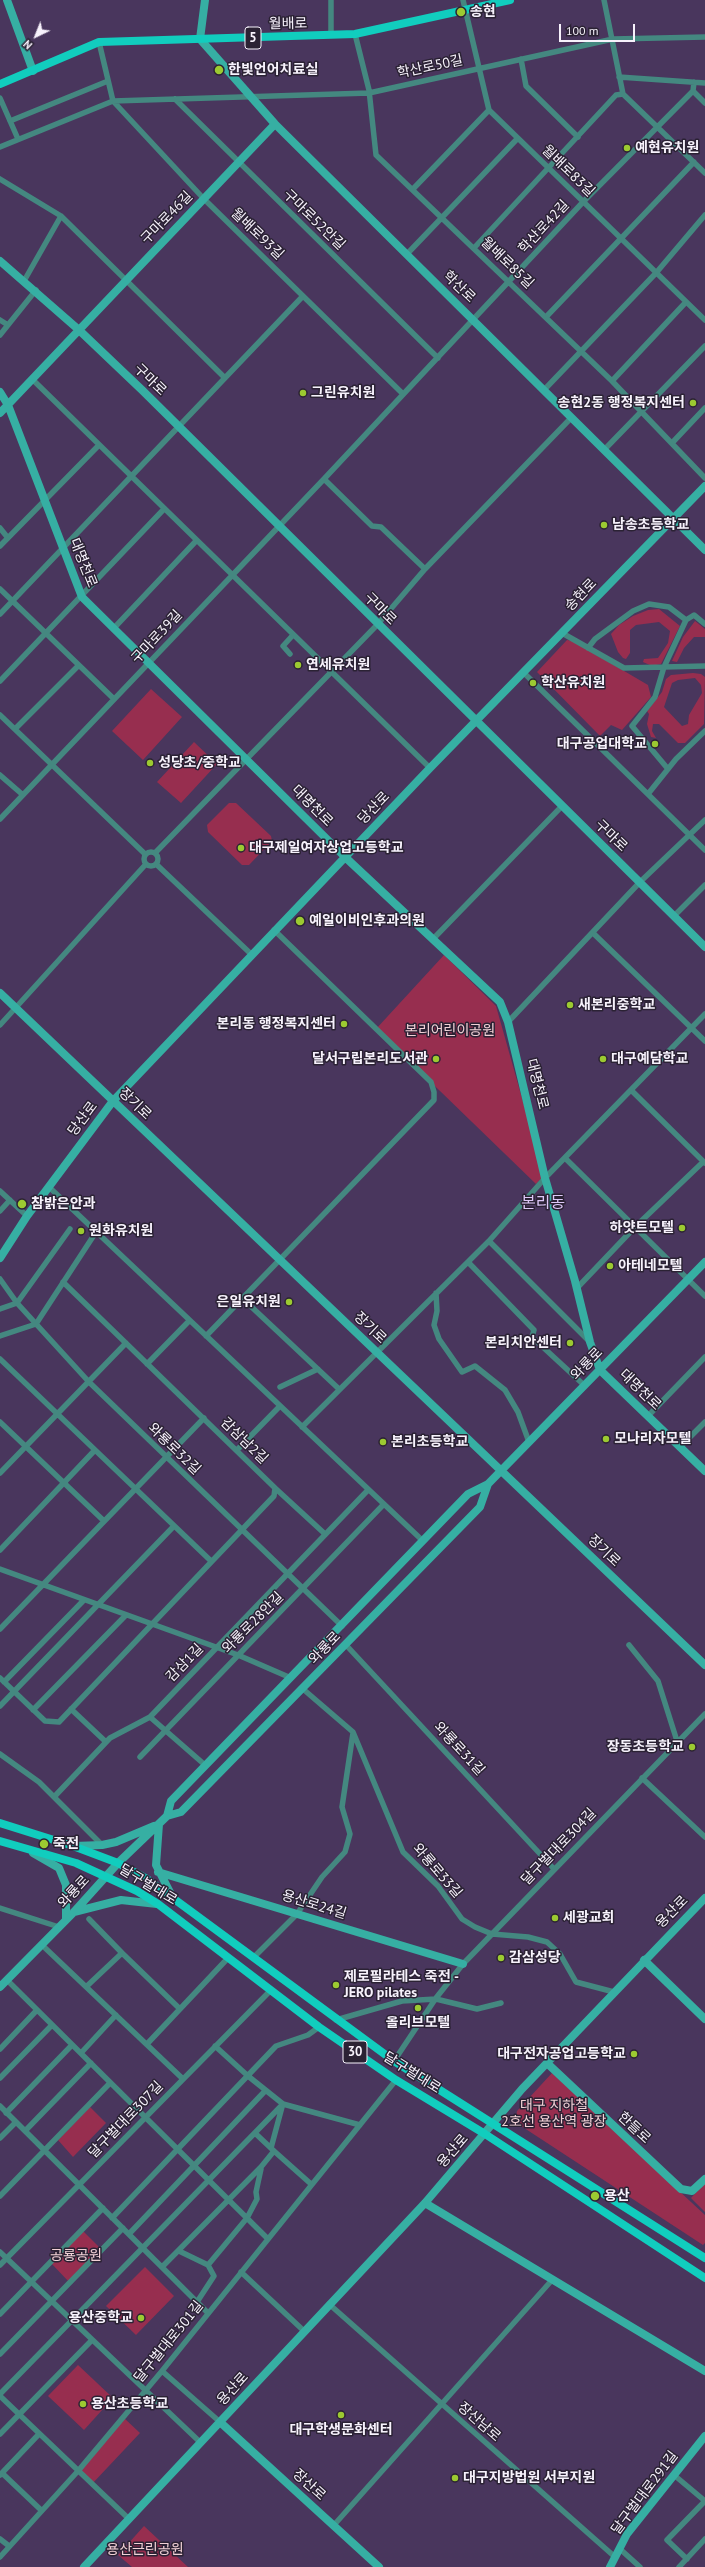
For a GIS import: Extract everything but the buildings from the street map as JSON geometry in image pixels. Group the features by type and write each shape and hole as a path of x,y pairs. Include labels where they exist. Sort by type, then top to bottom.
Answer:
{"main road":[{"path":"200,39 205,0"},
{"name":"월배로","path":"0,84 99,42 331,36 355,34 510,0"},
{"path":"10,1 33,71"},
{"name":"학산로","path":"200,39 275,124 474,319 571,418 705,550"},
{"name":"구마로46길","path":"0,413 275,124"},
{"name":"구마로","path":"0,261 36,290 79,330 705,947"},
{"name":"대명천로","path":"0,392 8,405 82,597 345,857 434,938 500,1002 508,1022 545,1178 577,1288 590,1342 600,1370 705,1471"},
{"name":"송현로","path":"476,722 672,518 705,486"},
{"name":"당산로","path":"0,1258 27,1216 113,1101 251,954 476,722"},
{"name":"장기로","path":"0,993 705,1665"},
{"name":"와룡로","path":"167,1816 171,1801 342,1626 468,1494 488,1484 705,1262"},
{"name":"와룡로","path":"0,1987 60,1927 118,1863 167,1816 181,1812 346,1646 480,1507 488,1484"},
{"name":"달구벌대로","path":"0,1823 73,1846 118,1863 146,1879 336,2020 394,2061 705,2258"},
{"path":"73,1846 102,1845 159,1824 155,1858 158,1872 173,1898"},
{"name":"달구벌대로","path":"0,1841 76,1863 107,1876 158,1904 319,2027 396,2080 485,2134 705,2278"},
{"path":"27,1850 59,1868 66,1885 66,1919"},
{"name":"용산로24길","path":"158,1872 463,1964"},
{"name":"용산로","path":"84,2567 425,2202 485,2134 522,2089 548,2064 644,1960 705,1898"},
{"path":"73,1912 121,1900 158,1904"},
{"path":"644,1960 705,2019"},
{"name":"한들로","path":"548,2064 681,2190 692,2191 705,2179"},
{"path":"425,2202 705,2371"},
{"name":"장산로","path":"220,2422 379,2567"},
{"name":"달구벌대로291길","path":"610,2567 628,2534 705,2436"}],"street":[{"path":"331,0 331,36"},
{"name":"월배로83길","path":"463,0 478,69 489,110 517,139 549,168 705,320"},
{"path":"604,0 623,94 705,173"},
{"name":"월배로85길","path":"355,34 369,93 376,155 612,381 705,478"},
{"name":"학산로50길","path":"0,147 113,101 369,93 613,39 705,37"},
{"name":"월배로93길","path":"99,42 113,101 204,198 403,394"},
{"path":"521,59 526,86 578,136"},
{"path":"619,77 705,83"},
{"path":"10,121 108,81"},
{"path":"694,82 693,91 705,103"},
{"name":"학산로42길","path":"403,394 583,202 693,91"},
{"path":"474,248 616,95 623,94"},
{"path":"0,98 18,139"},
{"name":"구마로52안길","path":"175,99 438,358"},
{"path":"413,189 489,110"},
{"path":"407,254 517,139"},
{"path":"546,317 694,162"},
{"path":"0,179 61,216 225,378"},
{"path":"544,390 656,273 705,215"},
{"path":"24,281 61,216"},
{"path":"0,335 36,290"},
{"path":"0,614 179,428 303,296"},
{"path":"612,381 686,302"},
{"path":"0,320 8,325"},
{"path":"604,450 705,346"},
{"path":"32,379 231,576 430,768"},
{"name":"구마로39길","path":"0,819 403,394"},
{"path":"672,443 705,408"},
{"path":"155,853 377,625 425,569 571,418"},
{"path":"0,546 99,445"},
{"path":"324,479 372,526 381,527 425,569"},
{"path":"0,681 82,597 164,509"},
{"path":"0,528 8,538"},
{"path":"114,628 196,541"},
{"path":"0,589 78,666 114,699"},
{"path":"588,648 595,639 632,610 649,604 669,607 686,620"},
{"path":"668,769 632,726 655,697 664,667 686,620 694,615 705,624"},
{"path":"562,633 624,668 705,666"},
{"path":"290,654 283,646 293,635"},
{"path":"15,729 78,666"},
{"path":"524,673 705,850"},
{"path":"0,716 145,854 146,864 0,1025"},
{"path":"648,794 668,769 705,731"},
{"path":"0,775 23,795"},
{"path":"434,938 562,806"},
{"path":"508,1022 640,882 705,820"},
{"path":"145,854 149,852 155,853"},
{"path":"155,853 158,858 156,864"},
{"path":"146,864 152,866 156,864"},
{"path":"156,864 251,954"},
{"path":"674,916 705,885"},
{"path":"206,1336 434,1100 434,1092 431,1082 274,930"},
{"path":"593,932 705,1040"},
{"path":"302,1427 489,1241 545,1178 566,1159 705,1014"},
{"path":"577,1288 635,1227 704,1163 631,1090"},
{"path":"566,1159 705,1296"},
{"path":"49,1187 383,1505 423,1541"},
{"path":"0,1191 27,1216"},
{"path":"0,1211 10,1200"},
{"path":"0,1309 17,1304 70,1229"},
{"path":"0,1336 36,1324 96,1232"},
{"path":"489,1241 590,1342"},
{"path":"468,1262 534,1330 532,1337 584,1385"},
{"name":"와룡로32길","path":"0,1279 17,1304 88,1382 240,1531 342,1626"},
{"name":"감삼남2길","path":"63,1282 275,1488"},
{"path":"436,1293 437,1311 434,1325 439,1340 462,1372 475,1366 505,1390 518,1412 529,1442"},
{"path":"242,1298 339,1389"},
{"path":"147,1364 190,1321"},
{"path":"0,1473 126,1343"},
{"path":"648,1416 705,1357"},
{"path":"0,1359 212,1561"},
{"path":"280,1387 318,1369"},
{"path":"237,1450 280,1406"},
{"path":"0,1629 204,1418"},
{"path":"0,1422 104,1521"},
{"path":"680,1447 705,1422"},
{"path":"0,1550 95,1450"},
{"path":"84,1600 2,1680 45,1721 58,1722 71,1709 274,1496 275,1488"},
{"path":"275,1488 325,1534"},
{"name":"감삼1길","path":"54,1797 106,1742 150,1717 368,1490"},
{"name":"와룡로28안길","path":"140,1757 303,1590 383,1505"},
{"path":"0,1706 174,1526"},
{"path":"0,1569 238,1655 291,1678"},
{"path":"33,1710 126,1615"},
{"path":"629,1645 658,1681 677,1741"},
{"name":"와룡로31길","path":"346,1646 554,1869"},
{"name":"와룡로33길","path":"303,1689 353,1732 403,1852 438,1886 462,1919 475,1927 492,1934 528,1937 547,1942 560,1954 576,1982 614,1992"},
{"path":"71,1709 106,1742"},
{"name":"달구벌대로304길","path":"435,1999 463,1964 677,1741 705,1714"},
{"path":"150,1717 205,1765"},
{"path":"253,1958 297,1914 322,1877 345,1852 350,1834 342,1807 353,1732"},
{"path":"0,1754 39,1782 102,1845"},
{"path":"642,1778 705,1837"},
{"path":"0,1916 3,1909 60,1927"},
{"path":"89,1919 180,2009"},
{"path":"42,1945 183,2079"},
{"path":"86,1986 122,1953"},
{"path":"146,2044 228,1958"},
{"path":"7,1980 267,2238"},
{"name":"달구벌대로307길","path":"0,2265 270,1990"},
{"path":"336,2020 402,2001 435,1999 477,2009 501,2003"},
{"name":"달구벌대로","path":"394,2061 435,1999"},
{"path":"0,2049 37,2010"},
{"path":"81,2053 116,2015"},
{"path":"0,2078 52,2025"},
{"path":"112,2218 276,2046 308,2035 319,2027"},
{"path":"6,2113 72,2045"},
{"path":"216,2046 265,2091 283,2104 360,2125"},
{"path":"25,2131 91,2063"},
{"name":"달구벌대로301길","path":"0,2557 8,2546 78,2471 162,2371 267,2238 396,2080"},
{"path":"0,2196 110,2083"},
{"path":"129,2234 265,2091"},
{"path":"129,2519 0,2395 256,2134 283,2104"},
{"path":"162,2267 262,2166 272,2149 283,2104"},
{"path":"0,2106 208,2313"},
{"path":"0,2138 16,2122"},
{"path":"256,2134 311,2184"},
{"path":"208,2265 247,2218 257,2199 256,2192 262,2166"},
{"path":"0,2314 103,2208"},
{"path":"0,2354 123,2228"},
{"path":"178,2251 208,2265 214,2276 197,2302"},
{"path":"0,2252 201,2443"},
{"path":"241,2272 304,2331"},
{"path":"334,2525 552,2280"},
{"name":"장산남로","path":"329,2304 441,2405 615,2557"},
{"path":"0,2434 92,2340"},
{"name":"용산로","path":"162,2371 220,2422"},
{"path":"39,2434 1,2474 41,2510"},
{"path":"674,2475 705,2501 667,2540 687,2559"},
{"path":"0,2539 8,2546"},
{"path":"679,2567 705,2539"},
{"path":"620,2549 640,2567"}],"green space":[{"path":"659,609 680,626 661,664 652,666 643,662 644,659 658,658 668,643 670,631 659,622 636,625 630,630 630,653 626,659 623,658 618,652 611,634 619,625 633,616 648,610"},
{"path":"695,621 705,629 705,637 694,637 684,648 677,662 672,661 683,637"},
{"path":"567,640 573,641 648,685 651,697 622,730 611,725 600,736 537,672"},
{"path":"693,673 701,674 705,677 704,724 685,743 678,743 659,724 653,724 652,731 656,738 651,737 647,724 649,714 647,711 662,692 666,679 671,675","holes":["695,678 701,685 702,693 689,715 688,724 682,726 664,707 672,683 678,680"]},
{"path":"151,689 182,717 143,760 112,731"},
{"path":"194,742 217,764 181,803 157,782"},
{"path":"229,803 236,803 271,836 272,841 249,865 242,865 208,832 207,825"},
{"name":"본리어린이공원","path":"444,955 496,1006 544,1176 536,1184 376,1029"},
{"name":"대구 지하철 2호선 용산역 광장","path":"552,2073 705,2215 705,2243 703,2245 515,2122 517,2111"},
{"path":"90,2107 106,2123 73,2157 58,2140"},
{"path":"705,2183 705,2212 691,2198"},
{"name":"공룡공원","path":"82,2230 102,2250 70,2283 50,2262"},
{"path":"145,2267 174,2296 136,2335 106,2306"},
{"path":"78,2365 113,2398 84,2430 48,2396"},
{"path":"124,2418 140,2433 92,2484 79,2470"},
{"name":"용산근린공원","path":"144,2526 188,2567 132,2567 118,2555"}],"place":[{"name":"송현","path":"461,12"},
{"name":"한빛언어치료실","path":"219,70"},
{"name":"예현유치원","path":"627,148"},
{"name":"그린유치원","path":"303,393"},
{"name":"송현2동 행정복지센터","path":"693,403"},
{"name":"남송초등학교","path":"604,525"},
{"name":"연세유치원","path":"298,665"},
{"name":"학산유치원","path":"533,683"},
{"name":"대구공업대학교","path":"655,744"},
{"name":"성당초/중학교","path":"150,763"},
{"name":"대구제일여자상업고등학교","path":"241,848"},
{"name":"예일이비인후과의원","path":"300,921"},
{"name":"새본리중학교","path":"570,1005"},
{"name":"본리동 행정복지센터","path":"344,1024"},
{"name":"달서구립본리도서관","path":"436,1059"},
{"name":"대구예담학교","path":"603,1059"},
{"name":"참밝은안과","path":"22,1204"},
{"name":"하얏트모텔","path":"682,1228"},
{"name":"원화유치원","path":"81,1231"},
{"name":"아테네모텔","path":"610,1266"},
{"name":"은일유치원","path":"289,1302"},
{"name":"본리치안센터","path":"570,1343"},
{"name":"모나리자모텔","path":"606,1439"},
{"name":"본리초등학교","path":"383,1442"},
{"name":"장동초등학교","path":"692,1747"},
{"name":"죽전","path":"44,1844"},
{"name":"세광교회","path":"555,1918"},
{"name":"감삼성당","path":"501,1958"},
{"name":"제로필라테스 죽전 - JERO pilates","path":"336,1985"},
{"name":"올리브모텔","path":"418,2008"},
{"name":"대구전자공업고등학교","path":"634,2054"},
{"name":"용산","path":"595,2196"},
{"name":"용산중학교","path":"141,2318"},
{"name":"용산초등학교","path":"83,2404"},
{"name":"대구학생문화센터","path":"341,2415"},
{"name":"대구지방법원 서부지원","path":"455,2478"}],"district":[{"name":"본리동","path":"543,1203"}]}
